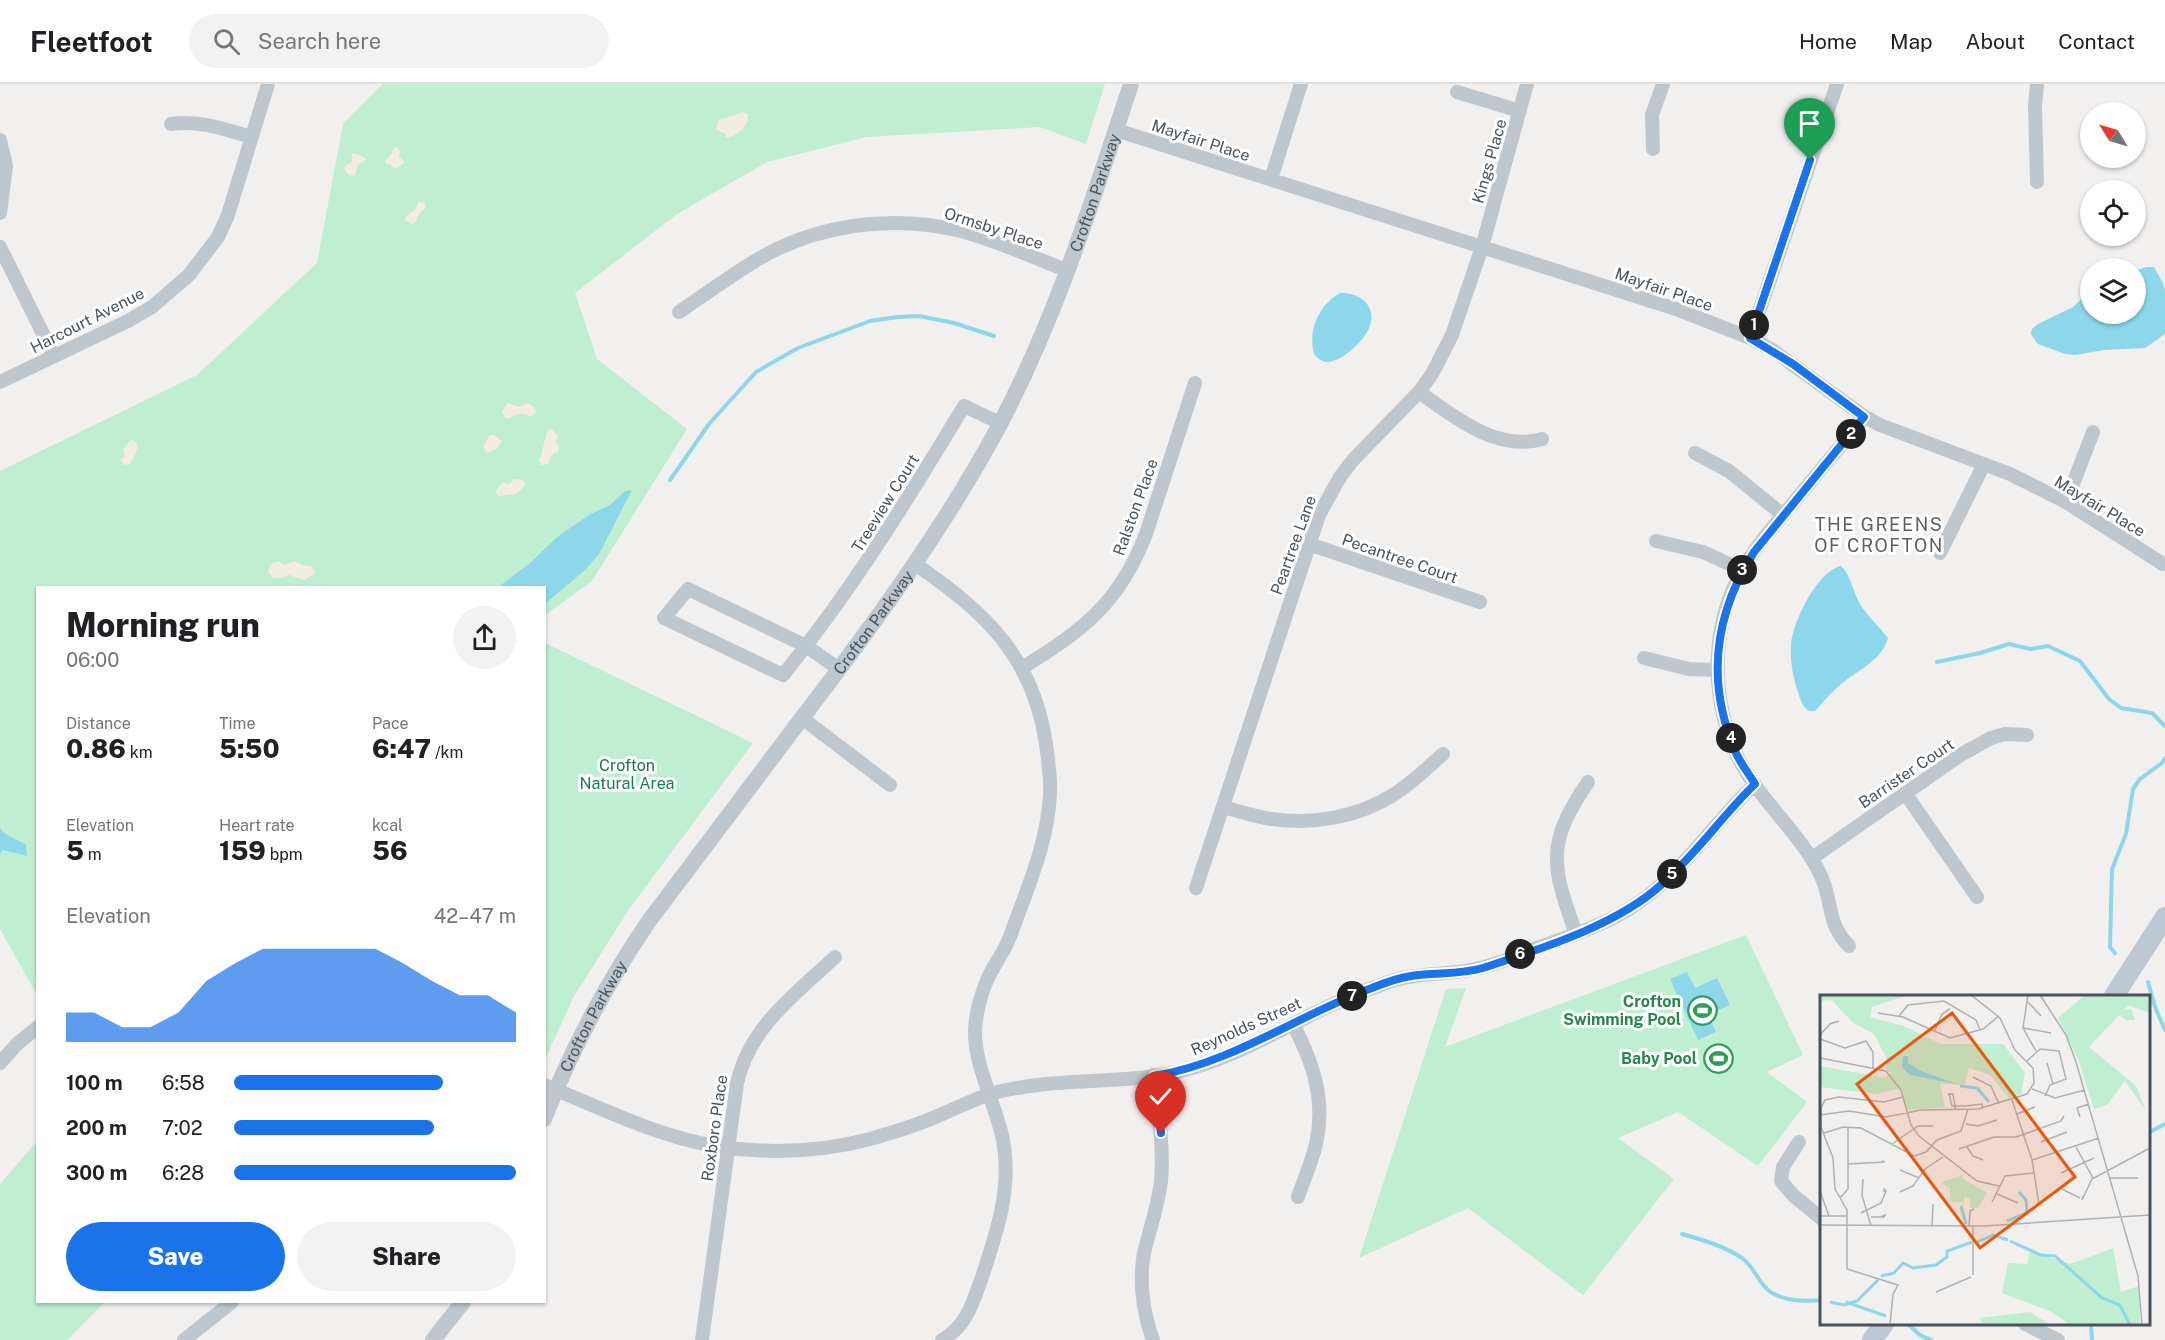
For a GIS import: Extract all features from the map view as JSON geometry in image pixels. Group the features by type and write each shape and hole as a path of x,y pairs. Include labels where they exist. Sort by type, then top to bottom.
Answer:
{"main road":[{"path":"2115,995 2165,917"},
{"path":"1872,1340 1883,1325"}],"street":[{"name":"Harcourt Avenue","path":"0,382 128,321 152,307 189,275 218,237 228,215 268,84"},
{"name":"Crofton Parkway","path":"546,1109 550,1088 620,963 915,564 974,470 1000,423 1049,320 1090,212 1131,84"},
{"path":"1271,179 1301,84"},
{"name":"Kings Place","path":"1482,247 1527,84"},
{"path":"1653,149 1652,115 1663,84"},
{"path":"1750,338 1837,84"},
{"path":"2037,84 2035,106 2037,182"},
{"path":"1456,92 1520,111"},
{"path":"171,124 204,123 251,137"},
{"name":"Mayfair Place","path":"1116,130 1676,309 1750,338 1793,364 1864,417 1984,464 2066,502 2163,564"},
{"path":"0,141 6,166 0,213"},
{"name":"Ormsby Place","path":"679,312 756,261 787,245 819,233 865,224 898,222 931,225 963,232 1068,271"},
{"path":"0,239 0,247 54,356"},
{"name":"Peartree Lane","path":"1196,888 1319,515 1340,477 1370,442 1419,392 1432,374 1452,335 1482,247"},
{"name":"Ralston Place","path":"1022,668 1067,640 1087,624 1122,582 1146,534 1195,383"},
{"path":"1419,392 1460,421 1497,438 1510,442 1527,443 1542,439"},
{"name":"Treeview Court","path":"806,646 869,560 964,406 1000,423"},
{"path":"1849,946 1839,937 1833,925 1823,880 1812,858 1755,784 1737,754 1725,724 1717,670 1718,644 1723,620 1742,570 1783,515 1864,417"},
{"path":"2066,502 2093,432"},
{"path":"1695,453 1729,471 1783,515"},
{"path":"1940,553 1984,464"},
{"path":"1656,541 1703,552 1742,570"},
{"name":"Pecantree Court","path":"1309,544 1480,602"},
{"path":"915,564 955,591 978,611 1005,641 1022,668 1044,730 1050,794 1045,828 1036,861 1010,937 988,977 976,1015 975,1033 978,1056 1003,1140 1006,1169 1003,1209 970,1312 959,1327 942,1340"},
{"path":"806,646 783,675 664,618 688,589 806,646 839,669"},
{"path":"1644,658 1689,669 1717,670"},
{"path":"802,718 890,785"},
{"name":"Barrister Court","path":"1812,858 1962,754 1991,738 2005,734 2026,735"},
{"path":"1223,807 1272,819 1319,820 1347,815 1393,795 1443,754"},
{"path":"1576,934 1558,882 1557,849 1566,818 1588,782"},
{"name":"Reynolds Street","path":"550,1088 649,1128 683,1139 728,1147 795,1150 865,1141 929,1120 990,1094 1024,1086 1154,1076 1178,1071 1203,1064 1370,988 1410,976 1457,973 1480,968 1576,934 1617,916 1641,901 1681,866 1730,808 1755,784"},
{"path":"1905,793 1977,897"},
{"name":"Roxboro Place","path":"702,1340 741,1064 750,1046 772,1016 835,957"},
{"path":"1293,1024 1312,1065 1318,1097 1316,1143 1298,1197"},
{"path":"0,1063 17,1044 36,1029"},
{"path":"1153,1340 1143,1301 1142,1276 1144,1251 1153,1224 1161,1179 1161,1133 1154,1076"},
{"path":"1799,1142 1783,1167 1781,1181 1794,1196 1820,1218"},
{"path":"184,1340 231,1303"},
{"path":"433,1340 462,1303"},
{"path":"2029,1325 2058,1340"}],"green space":[{"path":"383,84 1105,84 1086,144 1040,127 866,137 767,162 677,214 575,293 597,359 687,429 592,581 546,614 546,586 36,586 36,993 0,929 0,471 197,375 317,263 343,124"},
{"name":"Crofton Natural Area","path":"546,643 753,743 629,909 573,998 546,1058"},
{"path":"1746,935 1803,1055 1767,1072 1807,1102 1758,1166 1678,1112 1618,1138 1674,1179 1583,1295 1468,1208 1359,1258 1446,989 1466,988 1445,1047"},
{"path":"36,1142 36,1303 104,1303 67,1340 0,1340 0,1184"}],"sand":[{"path":"743,112 747,114 748,120 742,130 729,138 725,137 726,134 716,130 719,120"},
{"path":"397,147 400,151 399,157 404,163 395,169 385,161"},
{"path":"354,153 367,159 358,165 355,175 350,176 344,167 352,162"},
{"path":"419,202 425,203 426,208 420,212 415,223 412,224 405,220 406,216 415,210"},
{"path":"508,403 519,407 528,403 535,408 536,412 531,417 522,413 507,419 502,411"},
{"path":"552,429 558,436 555,442 559,446 558,452 552,454 548,464 541,465 539,460 545,438 548,431"},
{"path":"490,435 502,441 497,448 486,452 483,447"},
{"path":"131,439 136,442 138,448 130,464 124,465 120,460 125,456 123,450"},
{"path":"515,479 523,480 525,485 523,489 513,494 498,496 495,491 502,483 509,484"},
{"path":"279,561 284,565 294,561 310,566 315,571 304,580 289,575 273,578 268,571 271,564"}],"water":[{"path":"2146,267 2154,267 2165,290 2165,334 2145,348 2104,350 2075,355 2065,354 2038,344 2031,334 2032,329 2073,307 2080,300 2080,324 2146,324"},
{"path":"1340,293 1354,295 1365,302 1371,313 1371,320 1369,328 1357,345 1338,359 1326,362 1314,354 1312,336 1316,319 1332,298"},
{"path":"632,490 599,554 585,570 547,602 546,586 500,586 529,564 557,537 589,515 610,505 625,491"},
{"path":"1841,566 1860,604 1888,638 1876,657 1837,688 1815,711 1809,711 1801,700 1793,675 1792,636 1807,599 1815,587 1823,577"},
{"path":"0,828 26,845 27,856 3,850 0,854"},
{"name":"Crofton Swimming Pool","path":"1687,972 1695,988 1717,978 1730,1005 1708,1015 1716,1032 1698,1040 1670,979"}],"waterway":[{"path":"670,480 709,424 756,372 798,348 870,321 898,317 919,316 954,323 994,336"},
{"path":"1937,662 2009,644 2031,649 2048,646 2080,661 2109,699 2121,708 2152,713 2165,726"},
{"path":"2115,953 2110,947 2112,869 2126,834 2133,789 2140,779 2162,763 2165,758"},
{"path":"2148,982 2165,1030"},
{"path":"2150,1132 2165,1124"},
{"path":"1682,1234 1721,1247 1742,1258 1765,1287 1776,1295 1807,1301 1820,1300"},
{"path":"1909,1325 1920,1335 1931,1340"},
{"path":"2091,1325 2092,1340"}],"place":[{"name":"Crofton Swimming Pool","path":"1702,1010"},
{"name":"Baby Pool","path":"1718,1058"}],"district":[{"name":"THE GREENS OF CROFTON","path":"1879,535"}],"route":[{"path":"1161,1133 1154,1076 1203,1064 1390,981 1410,976 1457,973 1480,968 1576,934 1617,916 1641,901 1681,866 1730,808 1755,784 1737,754 1725,724 1717,670 1718,644 1723,620 1742,570 1754,552 1864,417 1793,364 1750,338 1810,160"}]}
